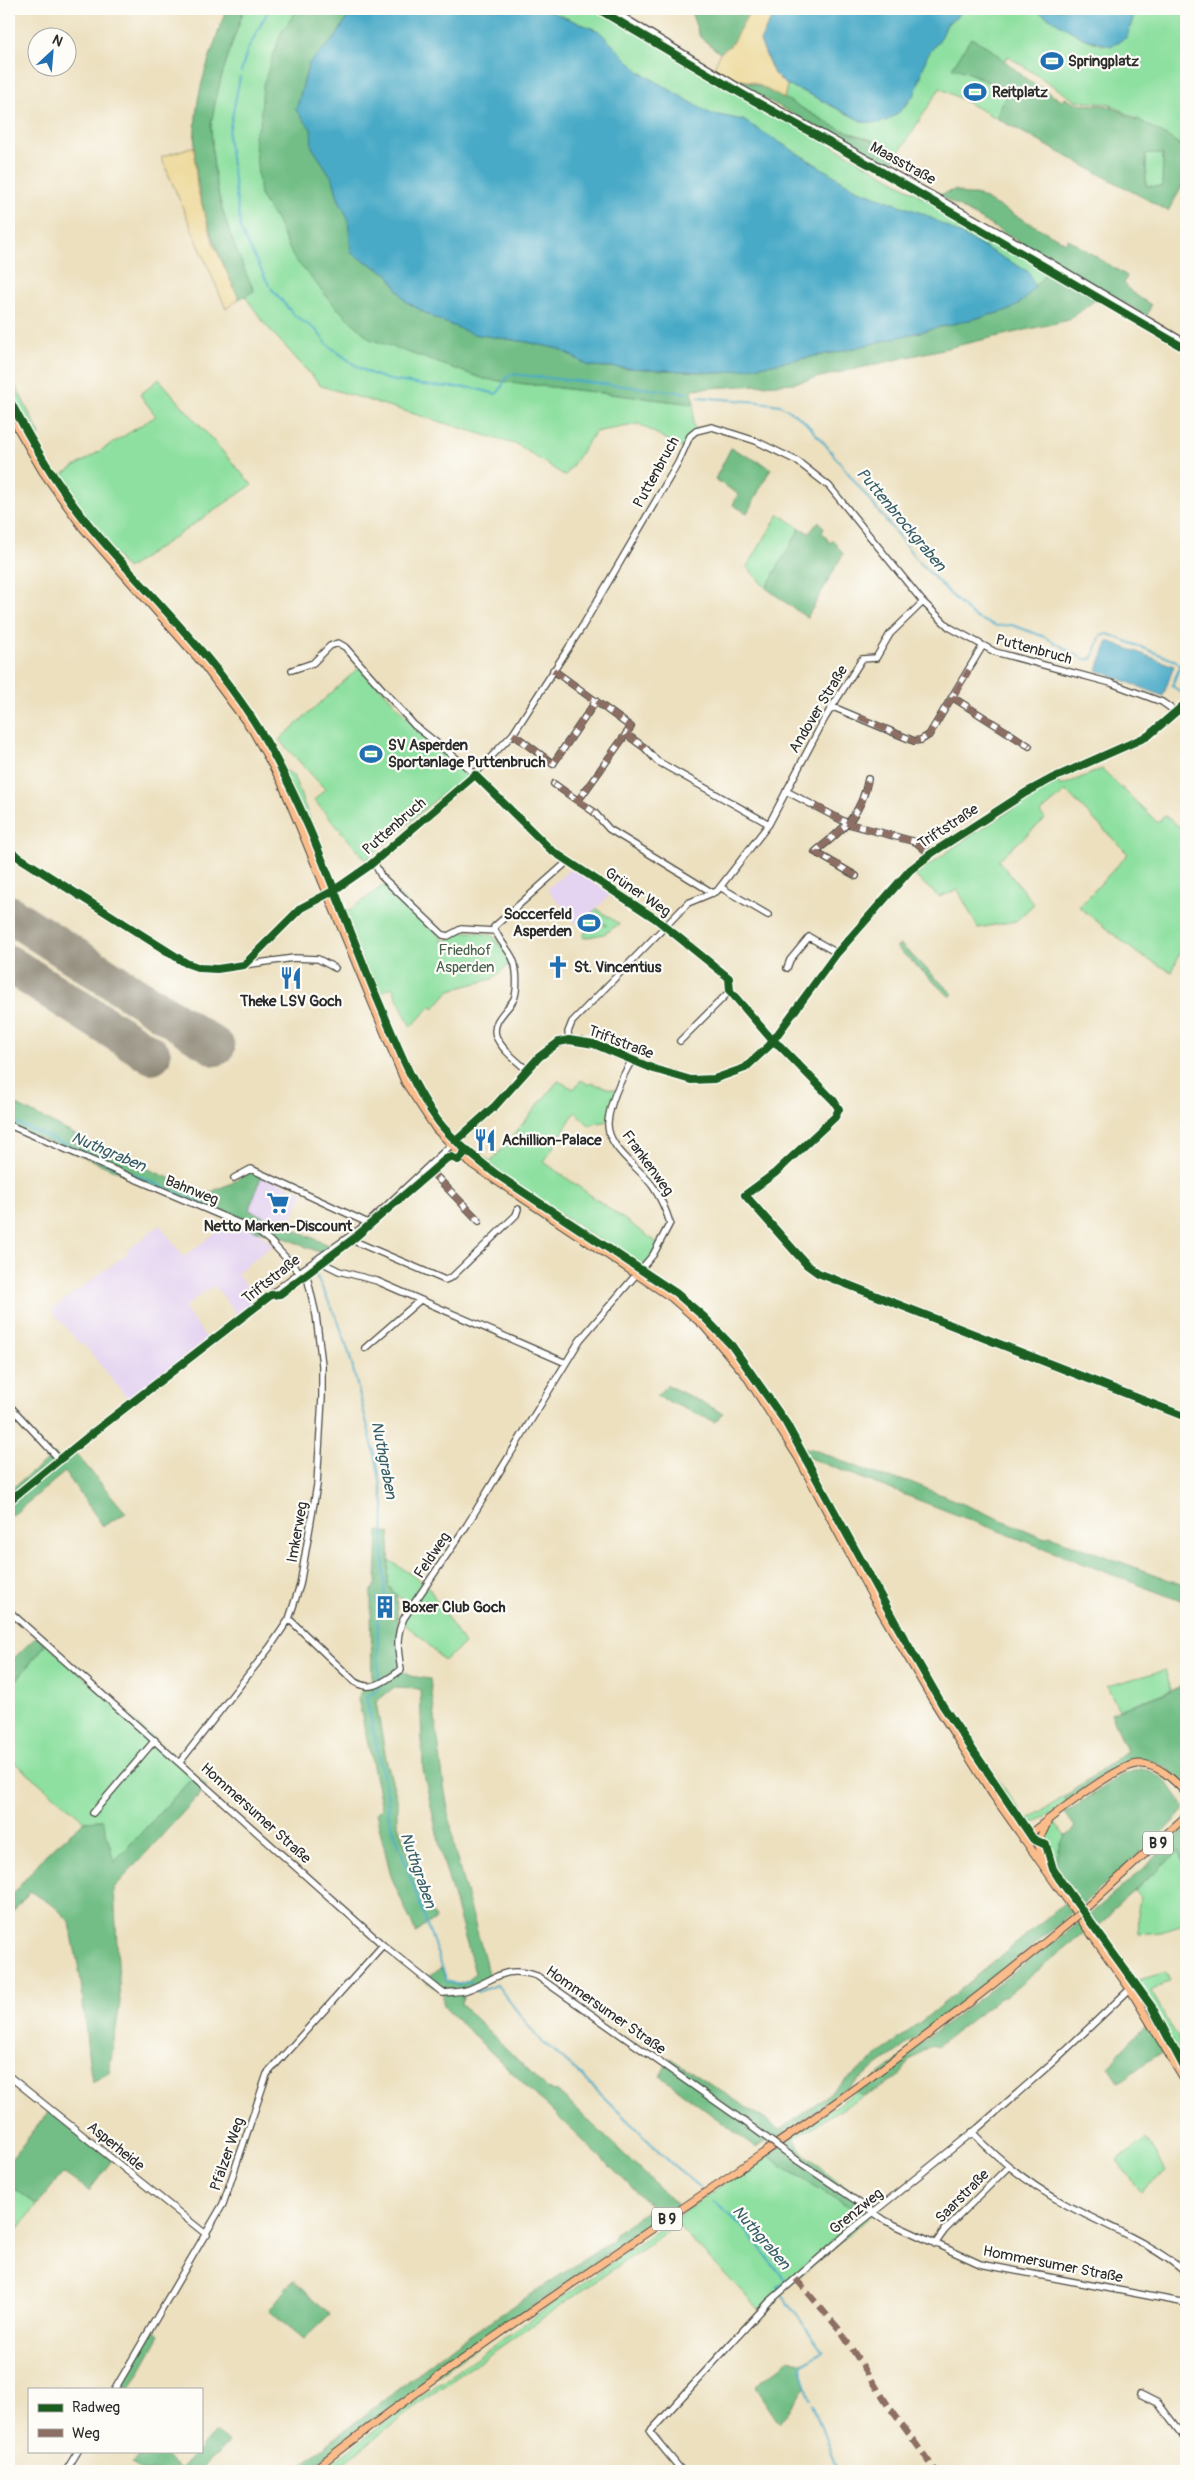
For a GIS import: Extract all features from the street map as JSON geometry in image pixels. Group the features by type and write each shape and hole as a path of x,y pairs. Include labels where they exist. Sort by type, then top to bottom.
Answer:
{"main road":[{"path":"9,413 43,472 83,528 203,664 243,716 281,781 405,1082 424,1115 451,1145 495,1180 668,1295 703,1325 732,1358 761,1396 798,1457 910,1662 975,1767 1023,1839 1130,1989 1186,2083"},
{"path":"1023,1839 1106,1778 1128,1766 1139,1764 1157,1768 1185,1791"},
{"name":"B 9","path":"312,2471 399,2405 879,2070 978,1996 1070,1922 1186,1816"},
{"path":"1046,1871 1038,1842 1040,1835 1051,1819"}],"street":[{"name":"Maasstraße","path":"610,9 742,89 1011,239 1186,343"},
{"name":"Puttenbruch","path":"335,968 318,960 294,958 244,965 301,908 327,894 374,862 474,774 513,734 582,627 678,463 690,436 704,428 722,428 756,441 811,470 841,499 923,602 949,626 982,647 1043,667 1111,683 1162,702 1176,712"},
{"name":"Andover Straße","path":"569,1040 568,1032 572,1022 688,903 713,893 720,886 769,824 833,707 862,659 876,658 893,630 923,602"},
{"name":"Grüner Weg","path":"292,670 313,662 330,646 338,643 345,648 414,725 474,774 532,833 567,862 635,904 729,978 730,991 773,1041"},
{"path":"833,707 917,741 929,735 982,647"},
{"path":"553,670 631,727 578,800"},
{"path":"952,697 1029,746"},
{"path":"513,734 553,764 596,701"},
{"name":"Triftstraße","path":"9,1501 60,1459 320,1257 368,1223 451,1145 478,1123 549,1048 569,1040 587,1042 682,1078 714,1079 745,1068 762,1054 773,1041 837,953 898,881 930,854 1046,782 1148,736 1186,703"},
{"path":"626,734 645,748 657,761 769,824"},
{"path":"856,876 815,852 849,824 866,791 868,779"},
{"path":"554,784 594,812 609,829 713,893"},
{"path":"786,792 849,824 917,842 930,854"},
{"path":"374,862 381,876 443,935 448,936 461,929 495,931"},
{"path":"527,1070 496,1038 495,1030 497,1023 515,996 517,974 514,959 494,927 567,862"},
{"path":"720,886 768,915"},
{"path":"787,968 790,960 809,937 837,953"},
{"path":"680,1041 730,991"},
{"name":"Frankenweg","path":"632,1060 611,1108 608,1123 613,1142 652,1186 664,1204 670,1222 653,1256 637,1274"},
{"name":"Bahnweg","path":"9,1125 257,1231 302,1271"},
{"path":"428,1168 478,1221"},
{"path":"234,1178 251,1169 368,1223"},
{"path":"347,1238 445,1280 452,1277 516,1214 518,1209"},
{"path":"320,1257 324,1264 340,1271 376,1281 566,1364"},
{"name":"Imkerweg","path":"180,1762 270,1648 289,1620 309,1544 317,1485 322,1365 316,1315 302,1271"},
{"name":"Feldweg","path":"289,1620 355,1682 364,1688 375,1687 401,1670 397,1645 398,1629 404,1618 467,1525 593,1322 637,1274"},
{"path":"365,1348 419,1301"},
{"path":"9,1405 60,1459"},
{"name":"Hommersumer Straße","path":"9,1611 383,1945 443,1993 465,1991 506,1972 520,1971 537,1976 873,2214 980,2264 1186,2304"},
{"path":"94,1813 154,1740"},
{"name":"Pfälzer Weg","path":"117,2388 207,2235 223,2204 267,2074 383,1945"},
{"name":"Grenzweg","path":"682,2471 650,2432 769,2302 1054,2061 1130,1989"},
{"name":"Asperheide","path":"9,2076 207,2235"},
{"path":"972,2132 1009,2166 1039,2188 1165,2257 1186,2273"},
{"name":"Saarstraße","path":"935,2244 945,2230 1009,2166"},
{"path":"1140,2394 1158,2403 1186,2440"},
{"path":"66,2471 77,2452"}],"shaded area":[{"path":"569,870 573,870 612,894 578,925 547,889"},
{"path":"262,1174 304,1193 288,1227 249,1210"},
{"path":"231,1220 257,1231 273,1245 237,1273 259,1305 241,1320 215,1286 204,1292 184,1308 210,1343 131,1403 83,1343 79,1343 51,1310 128,1253 127,1251 160,1225 184,1257"}],"green space":[{"path":"226,9 244,9 218,91 211,122 211,132 213,165 220,202 238,256 254,291 239,299 210,230 198,184 195,160 195,135 199,97 205,72"},
{"path":"244,9 298,9 281,33 260,195 276,220 484,379 694,404 693,424 696,431 684,449 639,424 595,432 565,476 518,445 321,386 264,323 245,296 254,291 238,256 225,220 216,184 211,122 230,49"},
{"path":"298,9 352,9 336,37 309,63 296,110 312,129 312,147 333,179 338,198 348,218 352,253 388,274 405,301 434,318 473,334 559,349 589,366 722,373 838,352 1010,310 1024,300 1049,269 1098,298 1069,320 794,383 692,389 694,404 484,379 370,339 336,307 293,257 276,220 260,195 254,135 260,124 263,85 281,33"},
{"path":"544,9 598,9 742,94 1049,269 1035,287 1029,272 924,214 856,189 743,120 709,113 640,72 599,31"},
{"path":"690,9 751,9 731,45 720,53 700,37"},
{"path":"963,9 1034,9 1083,38 1102,45 1127,36 1136,9 1186,9 1186,148 1110,104 1076,101 1008,56 1004,61 988,47 961,70 985,81 1005,97 996,118 940,88 898,154 887,145 840,129 784,99 787,85 807,93 863,122 886,121 907,105 921,78 922,68 927,56 942,36 947,24 957,17"},
{"path":"971,38 988,47 1030,82 1062,101 1065,98 1078,104 1104,105 1114,108 1136,121 1138,119 1186,148 1186,180 1168,211 996,118 1005,97 981,78 952,68","holes":["1146,154 1163,154 1162,187 1146,186"]},
{"path":"734,78 775,93 838,128 884,145 898,154 890,167 740,85"},
{"path":"1146,154 1163,154 1162,187 1146,186"},
{"path":"955,190 967,195 978,195 1066,243 1068,239 1127,276 1124,283 1131,292 1151,305 1147,316 939,195"},
{"path":"9,372 40,435 31,441 9,399"},
{"path":"159,379 252,485 127,569 87,522 55,479 156,416 140,395"},
{"path":"731,448 771,468 747,513 733,505 738,494 715,479"},
{"path":"779,514 800,528 766,588 747,567"},
{"path":"819,521 824,529 822,532 830,543 833,540 843,554 807,618 766,588 800,528 809,533"},
{"name":"SV Asperden Sportanlage Puttenbruch","path":"361,666 414,725 467,767 468,781 451,795 447,791 442,794 366,860 314,800 325,789 279,740"},
{"path":"273,745 285,770 293,775 323,853 319,856 292,790 270,748"},
{"path":"1102,769 1158,823 1164,815 1186,832 1186,938 1172,972 1141,956 1079,907 1128,854 1066,791 1040,813 1045,819 998,860 1034,904 1016,921 978,928 958,890 939,897 915,876 962,841 1057,781 1061,786"},
{"name":"Friedhof Asperden","path":"387,883 442,938 443,942 446,942 450,937 460,932 492,935 509,956 510,964 492,979 450,990 434,1008 431,1006 411,1027 392,987 376,995 343,915"},
{"path":"597,909 619,924 604,934 583,938 586,930 581,925 592,915 597,922 587,932 599,922 607,926 592,914"},
{"path":"901,945 953,994 950,997 896,947"},
{"path":"581,1080 589,1085 591,1083 618,1091 608,1121 589,1125 575,1112 544,1162 659,1244 642,1269 480,1161 484,1157 491,1162 558,1081 574,1089"},
{"path":"9,1101 107,1151 206,1194 232,1183 251,1169 262,1174 249,1210 331,1246 321,1253 276,1234 257,1231 9,1125"},
{"path":"667,1385 723,1413 715,1422 656,1396"},
{"path":"799,1447 812,1449 883,1477 908,1481 1045,1538 1050,1536 1186,1586 1186,1603 804,1456"},
{"path":"72,1449 126,1513 103,1526 65,1472 9,1518 9,1491 55,1454 60,1459"},
{"path":"378,1531 390,1533 388,1585 396,1595 401,1670 410,1676 430,1679 444,1786 457,1860 490,1978 465,1991 461,2004 547,2089 557,2091 678,2205 505,2326 306,2471 293,2471 456,2344 612,2241 616,2233 652,2207 443,2006 443,1993 423,1979 441,1968 447,1981 459,1984 469,1980 475,1973 443,1860 423,1770 420,1689 393,1688 376,1702 386,1759 397,1799 397,1821 420,1889 436,1920 426,1924 416,1933 391,1876 376,1813 382,1808 358,1698 364,1688 372,1687 371,1593 376,1583"},
{"path":"389,1560 427,1585 464,1644 444,1661 423,1639 402,1622 412,1606 396,1595 388,1585"},
{"path":"37,1636 46,1644 9,1689 9,1663"},
{"path":"46,1644 195,1775 113,1863 103,1820 85,1821 9,1758 9,1689"},
{"path":"1165,1670 1171,1690 1119,1710 1107,1686"},
{"path":"1186,1685 1186,1784 1160,1765 1151,1761 1139,1760 1128,1762 1106,1773 1067,1803 1064,1797 1127,1751 1111,1713"},
{"path":"985,1762 1027,1820 1064,1797 1067,1803 1026,1828 982,1764"},
{"path":"1140,1769 1148,1770 1166,1781 1183,1806 1183,1811 1164,1831 1079,1907 1057,1873 1056,1865 1060,1847 1065,1835 1070,1834 1075,1827 1065,1813 1122,1775"},
{"path":"195,1775 207,1786 114,1888 120,2002 109,2073 92,2082 81,1982 70,1922 54,1906 30,1891 9,1917 9,1899 46,1854 85,1821 103,1820 114,1862"},
{"path":"1054,1821 1065,1835 1057,1858 1057,1873 1079,1907 1077,1908 1045,1861 1040,1840"},
{"path":"1186,1828 1186,1869 1179,1851 1112,1910 1109,1917 1095,1929 1087,1917 1143,1869"},
{"path":"1179,1850 1186,1869 1186,1924 1160,1932 1139,1934 1138,1908 1141,1897 1134,1891"},
{"path":"1064,1903 1072,1913 1000,1973 851,2085 775,2139 772,2136 756,2148 660,2076 670,2058 781,2130 924,2019"},
{"path":"1079,1923 1085,1932 1005,1997 999,1998 937,2047 932,2045 908,2062 902,2073 877,2091 863,2096 857,2091"},
{"path":"1166,1972 1170,1981 1151,1991 1186,2052 1186,2071 1152,2007 1135,1984 1139,1980"},
{"path":"1149,2024 1164,2050 1119,2082 1109,2067 1121,2050"},
{"path":"857,2091 863,2096 794,2139 792,2137"},
{"path":"50,2110 112,2160 89,2191 63,2173 37,2205 9,2184 9,2162"},
{"path":"792,2137 805,2154 859,2197 850,2207 781,2166 767,2154"},
{"path":"1146,2139 1166,2172 1140,2192 1117,2160"},
{"path":"767,2154 781,2166 850,2207 855,2201 873,2214 760,2310 677,2225 428,2397 333,2471 320,2471 437,2385"},
{"path":"9,2184 37,2205 9,2241"},
{"path":"293,2280 330,2314 304,2339 269,2310"},
{"path":"152,2328 160,2335 131,2388 117,2388"},
{"path":"790,2359 803,2363 801,2367 806,2387 779,2423 755,2387"},
{"path":"215,2432 229,2443 199,2471 141,2471 131,2462 146,2452 157,2452 181,2469 196,2452 202,2452 202,2446"}],"sand":[{"path":"751,9 776,9 760,41 774,74 787,85 784,99 755,83 734,78 714,67 720,53 731,45"},
{"path":"194,146 197,188 214,245 239,299 226,309 161,157"}],"water":[{"path":"352,9 544,9 599,31 640,72 709,113 743,120 856,189 924,214 1029,272 1035,287 1024,300 1010,310 838,352 722,373 589,366 559,349 473,334 434,318 405,301 388,274 351,253 348,218 338,198 333,179 312,147 311,129 296,110 309,63 336,37"},
{"path":"776,9 963,9 957,17 947,24 942,36 927,56 915,94 897,114 886,121 875,123 863,122 807,93 787,85 774,74 760,41"},
{"path":"1034,9 1136,9 1127,37 1111,46 1083,38"},
{"path":"1108,641 1174,666 1163,696 1097,670"}],"waterway":[{"name":"Puttenbrockgraben","path":"241,72 247,51 269,9"},
{"name":"Puttenbrockgraben","path":"240,77 228,137 241,231 269,285"},
{"name":"Puttenbrockgraben","path":"271,288 294,315 316,330 328,345 359,368 389,380 430,386 474,388 496,394 511,374 688,393"},
{"name":"Puttenbrockgraben","path":"698,397 780,405 804,421 825,444 919,562 976,618 997,626 1012,625 1045,637 1084,659 1092,659 1101,636 1108,634 1176,661 1180,666 1172,686 1186,695"},
{"name":"Nuthgraben","path":"9,1120 255,1227"},
{"name":"Nuthgraben","path":"275,1241 293,1261 300,1264"},
{"name":"Nuthgraben","path":"315,1273 338,1321 349,1353 377,1463 384,1504 385,1598 377,1599 379,1682"},
{"name":"Nuthgraben","path":"379,1687 378,1690 366,1697 388,1797 388,1814 447,1981 458,1985 469,1981 471,1984"},
{"name":"Nuthgraben","path":"475,1989 477,1992 497,1985 537,2037 578,2072 672,2164 700,2187"},
{"name":"Nuthgraben","path":"712,2200 744,2228 786,2281 777,2288 779,2290"},
{"name":"Nuthgraben","path":"782,2294 823,2352 803,2363 801,2367 810,2399"},
{"name":"Nuthgraben","path":"812,2404 838,2471"}],"runway":[{"path":"9,914 216,1047"},
{"path":"9,964 152,1055"}],"marked path":[{"path":"553,670 631,727 578,801 554,784"},
{"path":"859,717 914,741 921,740 929,735 969,670"},
{"path":"952,697 1029,746"},
{"path":"513,734 553,764 596,701"},
{"path":"626,734 645,748"},
{"path":"856,876 815,852 842,829 856,813 868,779"},
{"path":"578,801 594,812"},
{"path":"815,806 849,824 916,842 930,854"},
{"path":"429,1169 479,1221"},
{"path":"796,2279 839,2329 890,2408 936,2471"}],"cycle path":[{"path":"598,9 742,94 870,165 1186,349"},
{"path":"9,399 46,464 77,510 209,660 252,717 301,810 399,1050 420,1093 438,1121 458,1143 496,1174 676,1293 704,1317 732,1346 786,1423 943,1706 1033,1839 1046,1845 1053,1869 1152,2007 1186,2071"},
{"path":"457,1140 495,1106 539,1057 559,1042 569,1040 594,1044 654,1069 691,1080 714,1079 745,1068 769,1046 837,953 910,870 932,853 1025,793 1051,779 1148,736 1186,703"},
{"path":"9,851 186,963 200,968 217,969 244,965 301,908 333,891 369,866 475,775 551,850 656,919 729,978 730,991 773,1041 834,1101 839,1109 835,1117 775,1173 745,1195 807,1265 818,1273 1186,1417"},
{"path":"9,1501 90,1435 271,1295 280,1294 352,1240 447,1158 451,1157 458,1160 467,1150"}],"place":[{"name":"Springplatz","path":"1052,61"},
{"name":"Reitplatz","path":"975,92"},
{"name":"SV Asperden Sportanlage Puttenbruch","path":"371,754"},
{"name":"Soccerfeld Asperden","path":"589,923"},
{"name":"St. Vincentius","path":"558,967"},
{"name":"Theke LSV Goch","path":"291,978"},
{"name":"Achillion-Palace","path":"485,1140"},
{"name":"Netto Marken-Discount","path":"278,1203"},
{"name":"Boxer Club Goch","path":"385,1607"}]}
